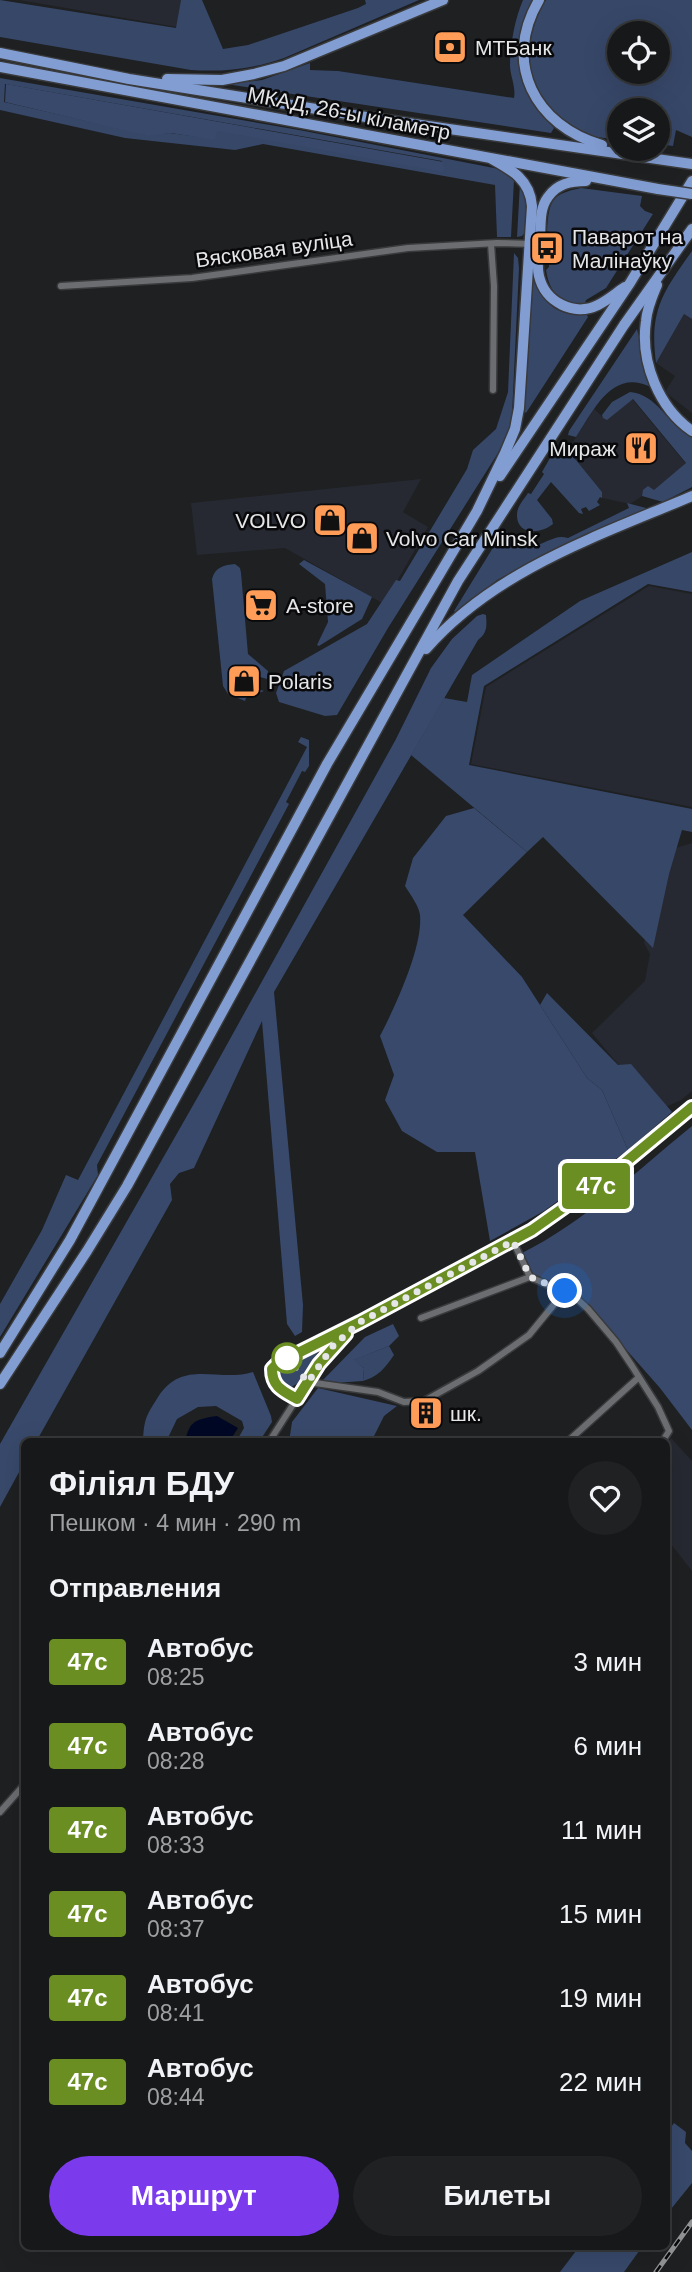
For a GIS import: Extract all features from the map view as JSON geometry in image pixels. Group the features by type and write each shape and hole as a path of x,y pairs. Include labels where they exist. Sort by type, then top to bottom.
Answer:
{"highway":[{"path":"130,79 222,79 254,74 309,57 443,0"},
{"path":"539,0 529,21 525,46 525,69 534,97 552,119 572,134 607,146"},
{"name":"МКАД, 26-ы кіламетр","path":"0,53 130,79 366,117 607,151"},
{"name":"МКАД, 26-ы кіламетр","path":"0,67 692,194"},
{"path":"492,159 512,170 528,187 538,273 549,296 566,308 578,309 598,305 630,283"},
{"name":"МКАД, 26-ы кіламетр","path":"670,160 692,164"},
{"path":"477,511 505,453 517,419 535,244 542,206 556,188 568,182 605,180"},
{"path":"0,1353 70,1240 327,764 477,511 630,283 692,181"},
{"path":"0,1384 127,1186 458,581 624,325 692,229"},
{"path":"664,270 648,307 646,348 662,402 692,431"},
{"path":"413,664 440,633 490,592 528,569 594,537 692,496"}],"street":[{"path":"493,390 494,244"},
{"name":"Вясковая вуліца","path":"61,286 192,278 408,248 535,244"},
{"path":"272,1438 333,1346 360,1322 513,1241 580,1198 692,1107"},
{"path":"513,1241 530,1277"},
{"path":"421,1318 530,1277 565,1291 588,1309 616,1342 658,1407 668,1431 664,1438"},
{"path":"308,1382 378,1392 404,1402 424,1401 478,1371 529,1335 551,1304 565,1291"},
{"path":"571,1438 638,1378"},
{"path":"0,1812 21,1788"}],"shaded area":[{"path":"0,0 176,28 181,0 202,0 223,49 248,45 358,8 366,4 365,0 419,0 284,58 250,67 215,71 191,70 0,37"},
{"path":"19,0 181,0 177,27"},
{"path":"523,0 535,0 522,44 540,112 554,128 551,133 226,84 262,80 310,63 310,70 338,71 514,98 510,69 511,49 515,23"},
{"path":"546,0 692,0 692,137 676,130 673,146 670,146 670,98 607,98 607,138 582,132 563,121 549,108 532,75 531,38"},
{"path":"0,78 299,130 499,169 521,181 527,192 527,227 522,236 517,237 520,183 514,180 511,237 497,237 495,185 263,144 235,150 125,138 0,110","holes":["5,84 442,161 443,171 215,130 214,139 170,133 149,135 4,102"]},
{"path":"6,84 444,162 443,172 217,131 215,140 171,133 149,136 5,102"},
{"path":"581,188 642,196 640,206 653,214 606,288 585,303 577,304 563,300 550,285 546,270 554,244 549,243 547,231 549,212 554,200 563,193"},
{"path":"692,251 692,319 684,314 656,363 655,329 660,302"},
{"path":"514,253 518,258 519,268 512,415 508,434 337,715 325,716 279,702 276,693 284,671 367,624 396,580 400,581 467,469 473,450 496,429 508,392"},
{"path":"532,271 550,305 565,313 588,317 526,413 524,411"},
{"path":"684,314 692,319 692,413 665,392 675,376 656,363"},
{"path":"637,329 651,387 625,383 615,387 597,404 576,437 568,435 569,431"},
{"path":"630,392 648,398 676,426 692,437 692,487 663,502 642,496 643,490 648,486 654,490 686,463 633,399 607,420 602,415 612,402"},
{"path":"632,399 686,464 653,491 648,486 642,496 630,504 602,498 602,492 571,455 566,453 594,409 604,418"},
{"path":"558,453 571,454 602,492 602,498 597,502 600,505 589,511 586,507 581,509 583,514 579,513 551,482 537,500 553,524 542,530 530,531 518,521 518,509 544,474 542,472 550,458"},
{"path":"421,479 403,512 428,527 384,604 285,548 197,555 191,503"},
{"path":"627,503 646,508 643,512 558,548 497,580 456,613 454,611 502,533 507,532 530,546 554,538 568,538 629,508"},
{"path":"692,552 692,592 648,584 484,686 469,765 692,809 692,832 682,830 669,874 653,948 543,837 527,852 411,755 444,698 467,702 472,675 580,601"},
{"path":"304,560 372,597 362,619 319,646 317,645 328,622 325,584 299,564"},
{"path":"235,564 241,573 248,654 268,671 267,679 246,673 243,684 264,691 246,698 245,701 228,694 223,686 212,579 220,567"},
{"path":"649,586 692,594 692,807 471,764 486,687"},
{"path":"486,615 485,632 274,992 303,1305 302,1332 295,1336 287,1324 262,1021 194,1168 179,1173 170,1184 172,1200 38,1438 21,1438 21,1468 0,1507 0,1444 204,1086 396,739 431,668 452,639 477,616"},
{"path":"301,737 309,740 309,766 305,772 302,771 286,802 289,804 97,1165 98,1175 0,1337 0,1304 42,1230 66,1175 78,1180 307,747 298,742"},
{"path":"474,808 527,852 463,915 522,977 587,1078 602,1090 628,1150 544,1211 490,1241 475,1152 437,1152 402,1131 385,1100 394,1075 380,1036 413,960 420,928 419,911 405,886 413,858 446,816"},
{"path":"692,843 692,1091 681,1100 657,1111 592,1033 645,981 650,954 644,943 663,852"},
{"path":"547,993 618,1065 631,1064 672,1112 628,1150 602,1090 587,1078 540,1005"},
{"path":"692,1126 692,1430 660,1388 579,1296 532,1276 522,1253 589,1211"},
{"path":"393,1324 399,1336 389,1346 354,1360 364,1368 363,1381 322,1381 365,1337"},
{"path":"389,1346 394,1355 377,1374 363,1381 364,1368 353,1360"},
{"path":"320,1349 298,1383 290,1388 279,1384 276,1377 279,1369"},
{"path":"253,1372 271,1416 272,1422 262,1438 238,1438 244,1428 242,1421 216,1406 198,1407 177,1419 168,1438 143,1438 146,1418 151,1409 168,1385 178,1378 202,1374 240,1375"},
{"path":"318,1388 397,1406 384,1416 373,1438 290,1438 292,1422"},
{"path":"217,1416 238,1428 232,1438 186,1438 191,1425 204,1418"},
{"path":"670,1439 692,1461 692,1571 670,1543"},
{"path":"674,2123 686,2132 685,2143 692,2151 692,2183 670,2210 670,2129"},
{"path":"577,2250 640,2250 624,2272 560,2272"}],"railway":[{"path":"656,2272 692,2222"}],"bus line":[{"name":"47с","path":"346,1334 319,1364 297,1399 279,1390 272,1376 272,1369 278,1363 360,1322 552,1218 638,1153 692,1107"}],"place":[{"name":"МТБанк","path":"450,47"},
{"name":"Паварот на Малінаўку","path":"547,248"},
{"name":"Мираж","path":"641,448"},
{"name":"VOLVO","path":"330,520"},
{"name":"Volvo Car Minsk","path":"362,538"},
{"name":"А-store","path":"261,605"},
{"name":"Polaris","path":"244,681"},
{"name":"шк.","path":"426,1413"}],"route":[{"path":"287,1358 308,1382 333,1346 360,1322 513,1241 530,1277 565,1291"}]}
